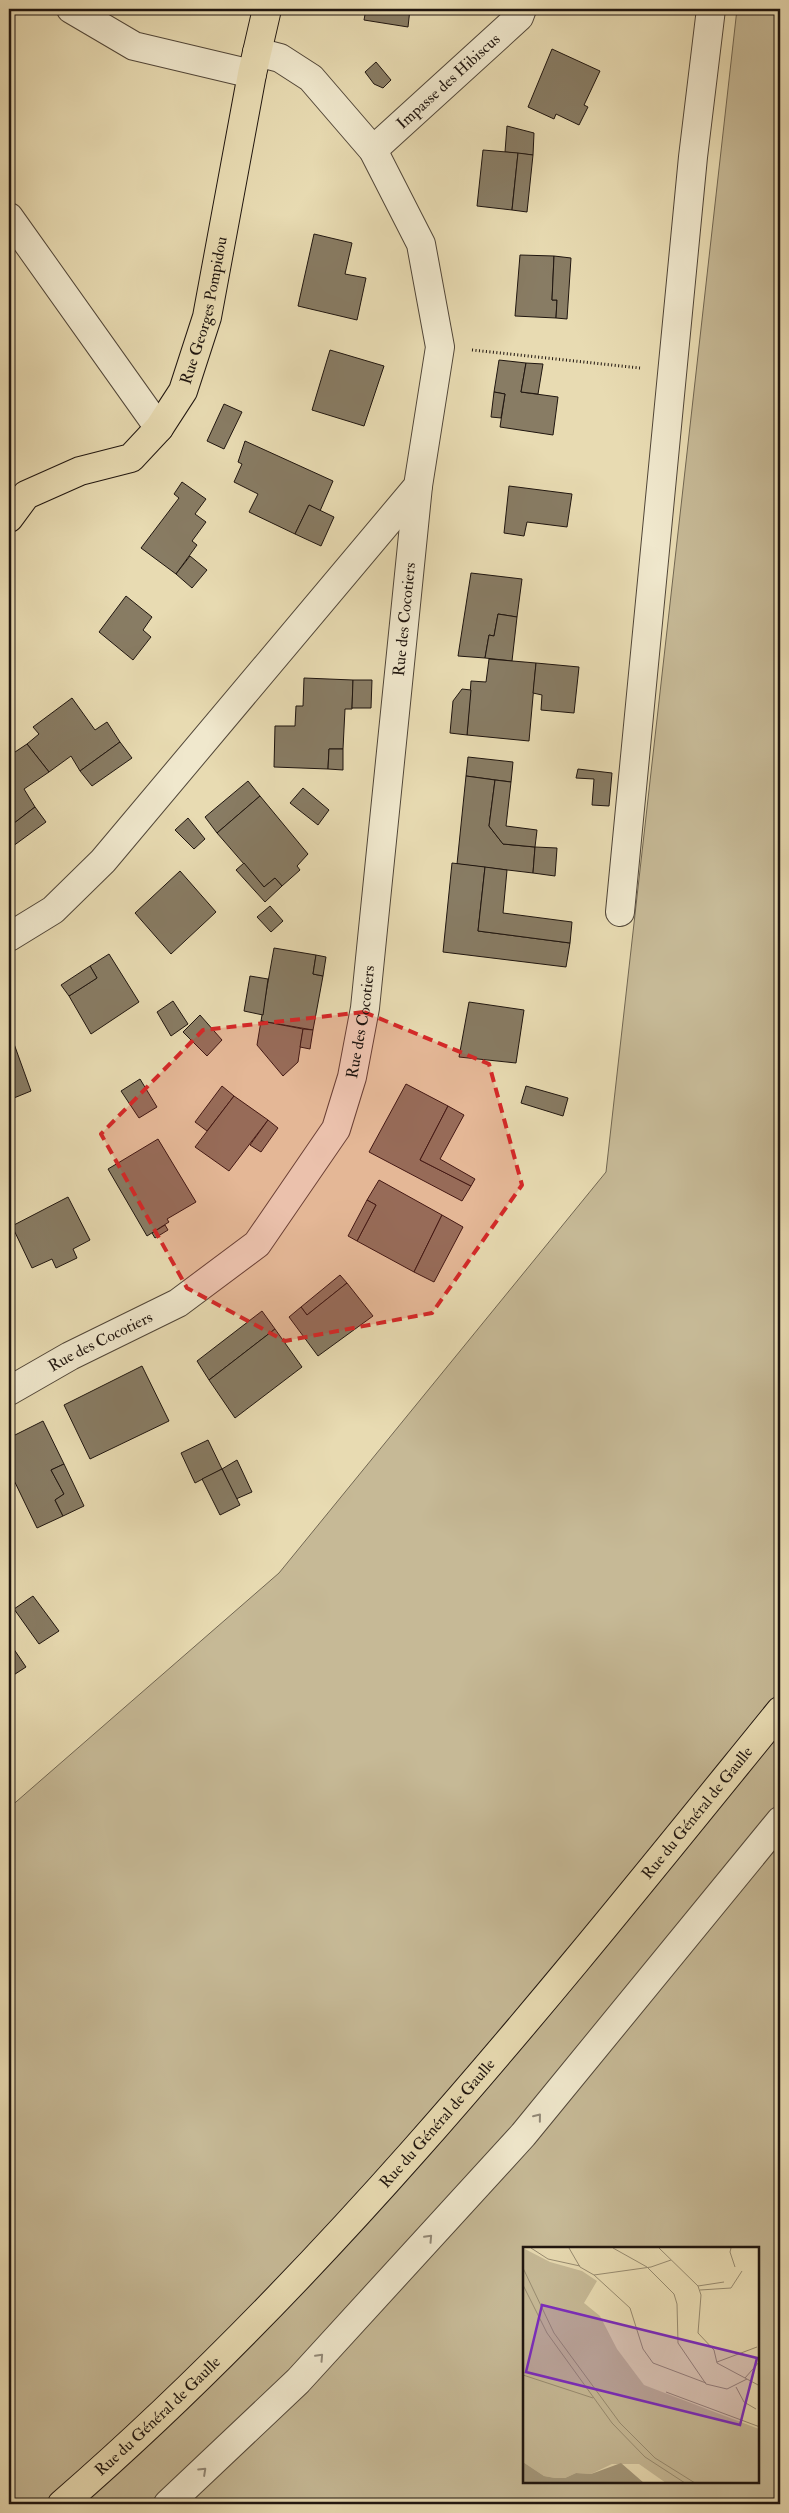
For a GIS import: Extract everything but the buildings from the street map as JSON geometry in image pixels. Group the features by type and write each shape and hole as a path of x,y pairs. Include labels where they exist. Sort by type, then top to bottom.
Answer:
{"main road":[{"name":"Rue Georges Pompidou","path":"9,518 26,495 80,471 131,458 159,428 183,391 207,317 267,9"},
{"name":"Rue du Général de Gaulle","path":"62,2504 124,2450 287,2290 411,2153 581,1957 780,1711"}],"street":[{"name":"Rue des Cocotiers","path":"9,1391 70,1356 178,1303 250,1250 257,1244 336,1129 352,1078 365,1008 418,486 440,347 421,244 373,150 311,78 280,58 255,63 134,46 70,9"},
{"name":"Impasse des Hibiscus","path":"373,150 519,17 522,9"},
{"path":"620,912 693,157 711,9"},
{"path":"9,217 159,428"},
{"path":"9,937 53,910 103,861 418,486"},
{"path":"168,2504 298,2381 524,2135 780,1822"}],"path":[{"path":"440,347 672,378"}],"highlighted area":[{"path":"364,1012 489,1064 522,1185 432,1313 285,1341 187,1288 101,1134 203,1030"}],"shaded area":[{"path":"737,9 780,9 780,2504 9,2504 9,1808 279,1573 606,1172"}]}
